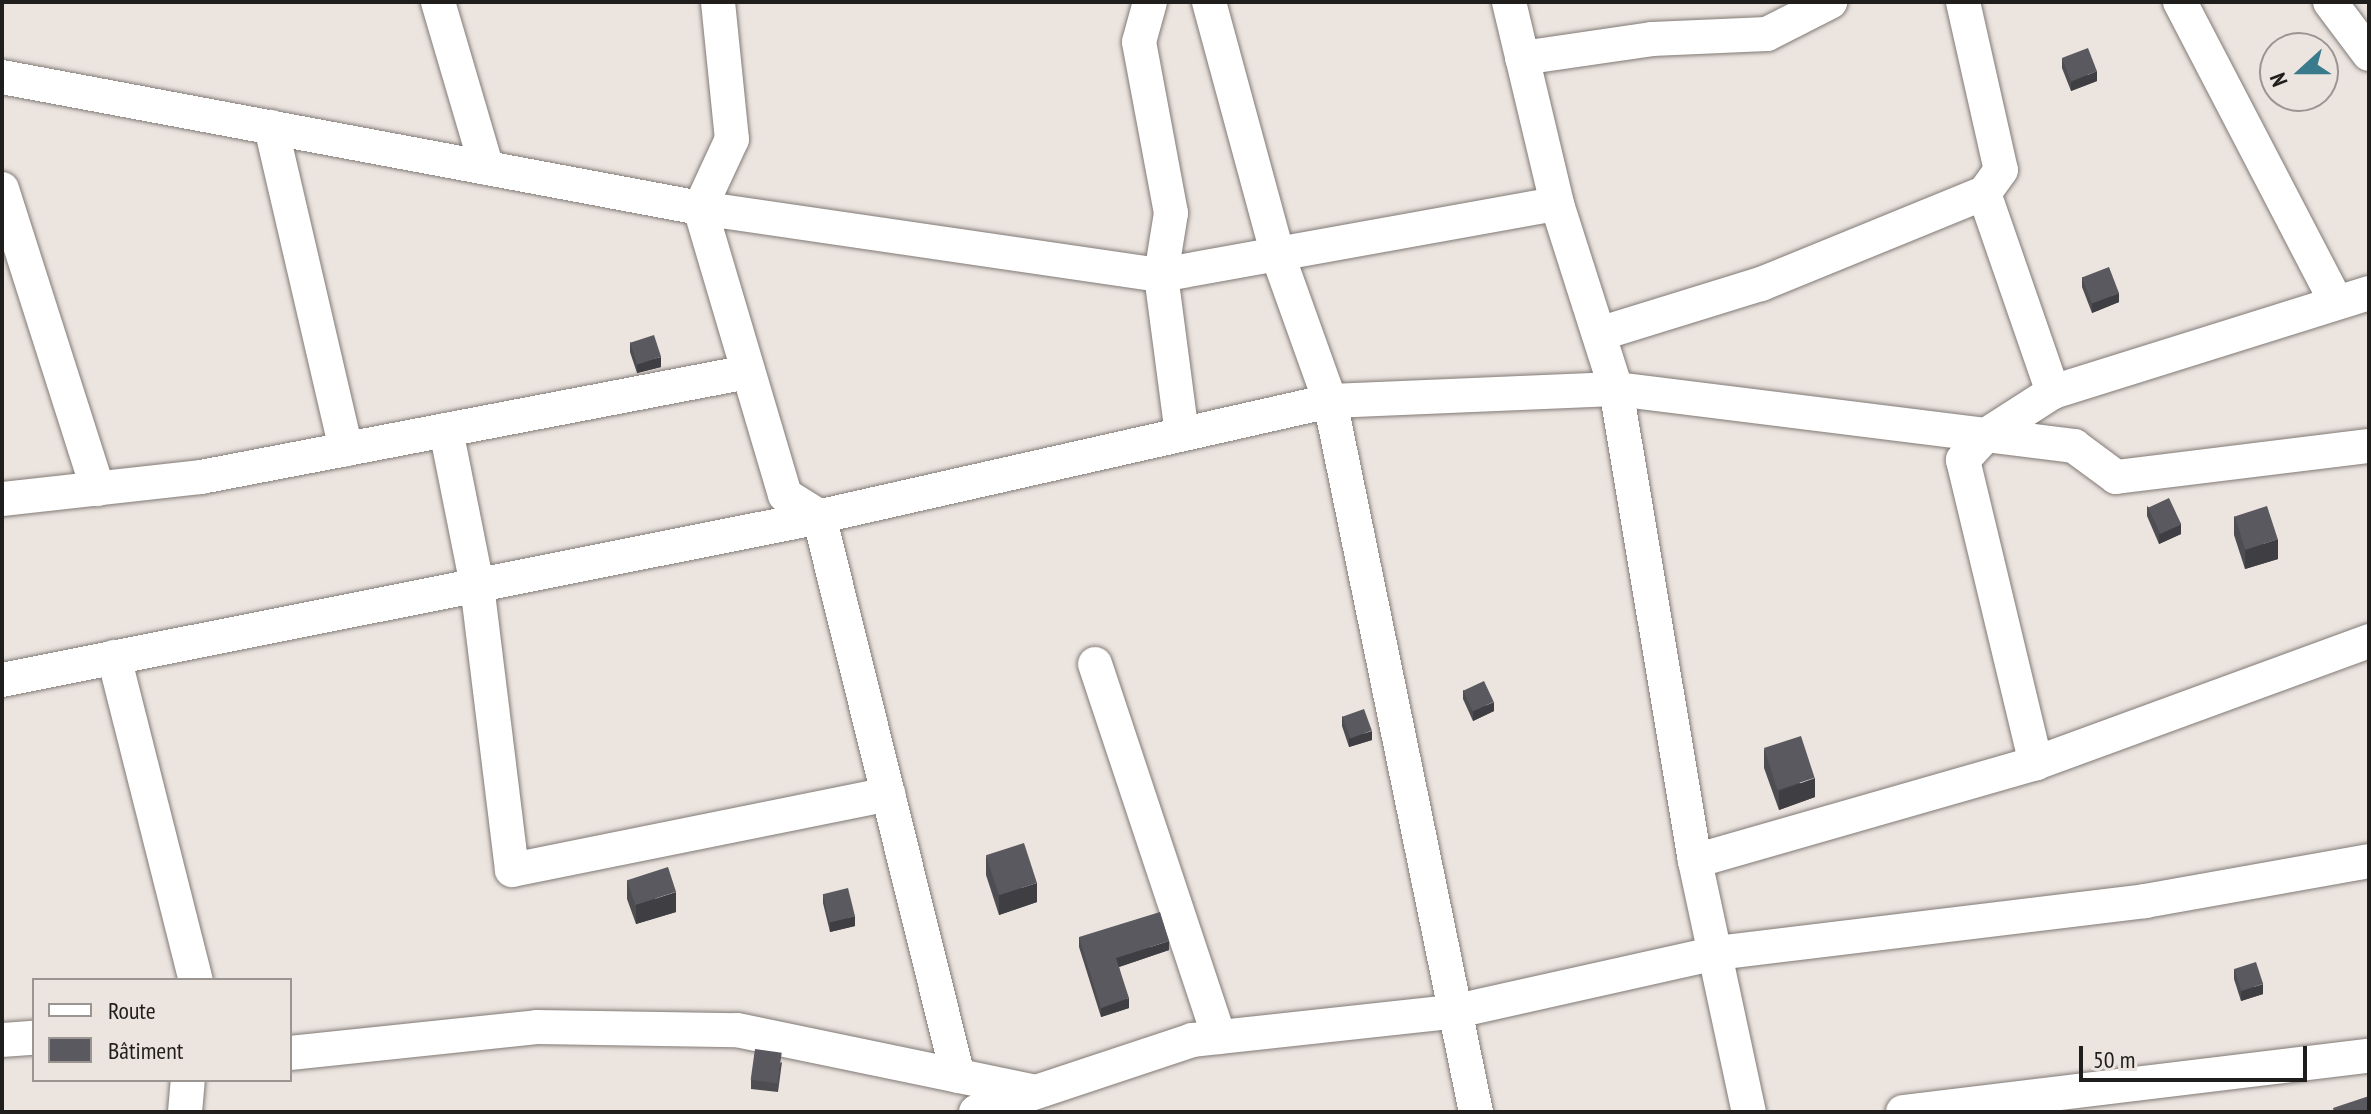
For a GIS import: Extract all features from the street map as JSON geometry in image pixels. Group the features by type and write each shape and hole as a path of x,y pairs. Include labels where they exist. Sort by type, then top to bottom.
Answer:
{"street":[{"path":"438,2 487,168"},
{"path":"718,2 732,139 700,208 785,495 819,516 958,1076"},
{"path":"1150,2 1139,42 1171,213 1161,275 1182,434"},
{"path":"1209,2 1277,253 1330,401 1476,1112"},
{"path":"1509,2 1557,204 1616,389 1695,861 1749,1112"},
{"path":"1522,58 1652,39 1767,34 1830,2"},
{"path":"1599,334 1761,284 1984,193 2001,170 1963,2"},
{"path":"2180,2 2336,302"},
{"path":"2330,2 2369,54"},
{"path":"2,77 700,208 1161,275 1557,204"},
{"path":"271,127 346,449"},
{"path":"2,189 98,489"},
{"path":"1984,193 2053,392"},
{"path":"2036,763 1963,460 1986,435 2053,392 2240,339 2336,302 2369,293"},
{"path":"2,499 98,489 346,449 748,372"},
{"path":"2,680 819,516 1330,401 1616,389 2074,446 2116,477 2369,446"},
{"path":"446,430 477,585 512,870 888,794"},
{"path":"1695,861 2036,763 2369,641"},
{"path":"114,657 195,978"},
{"path":"1095,664 1219,1037"},
{"path":"976,1112 1219,1037 1457,1011 1716,953 2145,901 2369,861"},
{"path":"292,1053 537,1027 737,1030 1036,1092"},
{"path":"2,1040 32,1038"},
{"path":"1903,1112 2369,1056"},
{"path":"185,1112 188,1082"}],"building":[{"path":"2088,48 2097,71 2071,81 2062,58"},
{"path":"2109,267 2119,293 2092,304 2082,277"},
{"path":"654,335 661,357 637,365 630,343"},
{"path":"2169,498 2181,524 2160,534 2148,508"},
{"path":"2267,506 2278,539 2245,550 2235,517"},
{"path":"1484,681 1494,702 1473,712 1463,691"},
{"path":"1364,709 1372,731 1350,738 1342,717"},
{"path":"1801,736 1815,778 1778,790 1764,748"},
{"path":"1024,843 1037,883 999,895 986,855"},
{"path":"668,867 676,892 635,905 627,880"},
{"path":"848,888 855,916 830,922 823,894"},
{"path":"1160,912 1169,941 1116,958 1129,998 1101,1008 1079,937"},
{"path":"2256,962 2263,984 2241,991 2234,969"},
{"path":"755,1049 782,1053 777,1083 751,1080"},
{"path":"2369,1096 2369,1112 2334,1112 2333,1108"}]}
